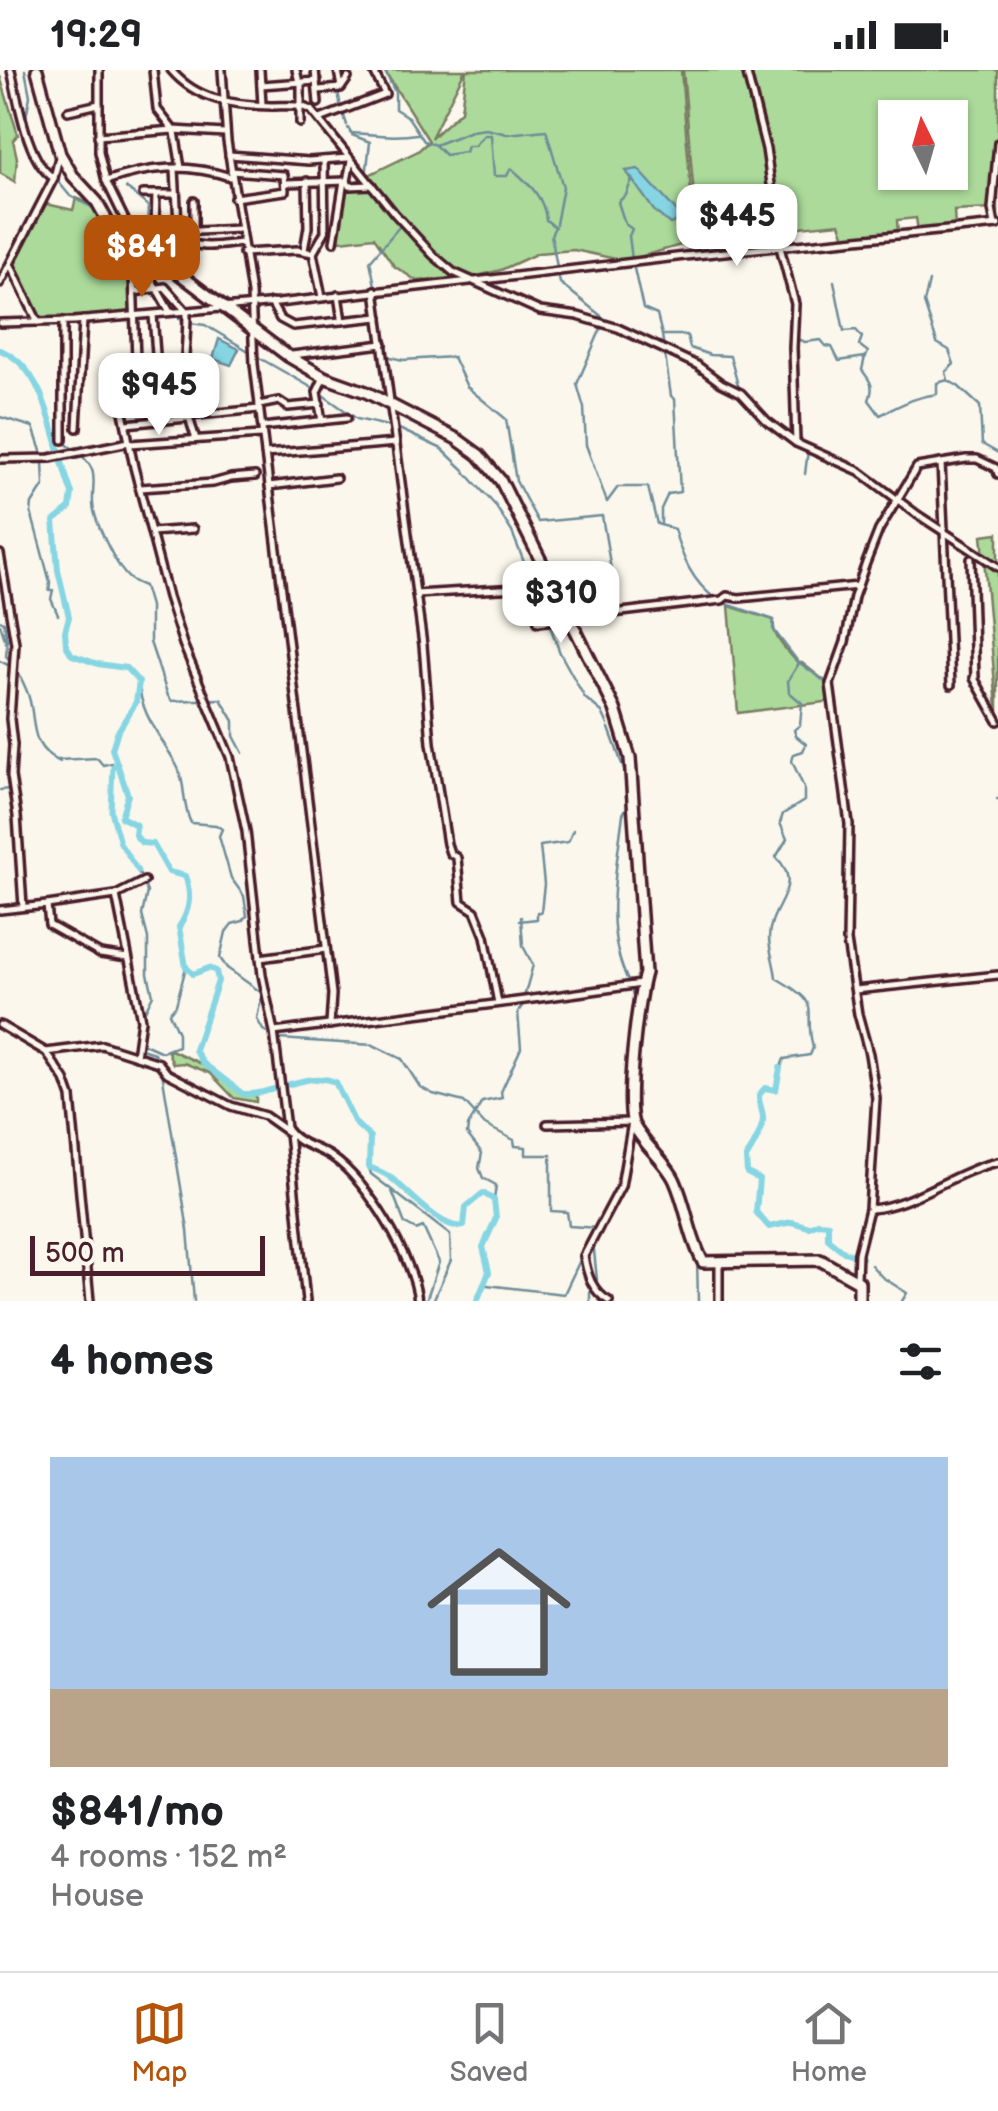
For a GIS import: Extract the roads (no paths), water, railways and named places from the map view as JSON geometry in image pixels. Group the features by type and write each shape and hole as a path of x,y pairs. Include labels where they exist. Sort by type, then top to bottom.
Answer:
{"main road":[{"path":"36,70 60,154 96,202 109,228 157,257 288,356 324,377 391,404 460,440 491,468 615,709 630,758 645,972 636,1007 632,1122 660,1164 671,1173 701,1258 707,1263 820,1260 857,1281 859,1301"}],"street":[{"path":"11,70 25,129 40,168 54,178"},
{"path":"99,70 98,136 106,181 124,216 132,245 135,368 123,404 126,424 150,532 183,644 230,757 246,831 260,958 289,1133 306,1301"},
{"path":"153,70 156,109 174,130 180,243"},
{"path":"171,70 190,88 224,102 300,106 320,120 349,160 433,256 471,281 540,310 614,326 684,358 742,392 767,421 796,442 858,472 998,566"},
{"path":"222,70 228,155 252,304 250,327 259,407 332,994 330,1025"},
{"path":"260,70 262,106"},
{"path":"296,70 301,93 300,124"},
{"path":"315,70 318,103"},
{"path":"320,120 385,94 373,70"},
{"path":"746,70 766,148 780,247 795,304 796,442"},
{"path":"338,71 342,88"},
{"path":"301,93 342,88 348,78"},
{"path":"261,86 318,81"},
{"path":"68,111 99,104"},
{"path":"98,136 174,130 226,133"},
{"path":"0,322 39,323 271,304 996,225 992,214 998,143"},
{"path":"0,283 54,178 60,154"},
{"path":"228,155 349,160"},
{"path":"234,198 285,191 286,159"},
{"path":"322,297 312,253 325,232 324,160"},
{"path":"334,242 349,160"},
{"path":"106,181 131,173 178,168 284,175"},
{"path":"304,250 307,181"},
{"path":"286,184 346,181"},
{"path":"346,181 349,186 372,185"},
{"path":"144,194 176,194"},
{"path":"155,231 156,194"},
{"path":"194,200 194,232"},
{"path":"178,232 239,229"},
{"path":"157,257 165,246 180,243 242,244"},
{"path":"243,254 304,250 312,253"},
{"path":"132,264 149,275 170,312"},
{"path":"11,266 39,323"},
{"path":"134,292 165,287 186,310 182,372 188,417 196,439"},
{"path":"375,290 448,844 450,854 457,858 461,902 475,912 485,936 498,1003"},
{"path":"338,295 342,321"},
{"path":"271,304 280,319 293,326 379,317"},
{"path":"152,421 158,380 153,314"},
{"path":"77,428 84,320"},
{"path":"63,321 63,440"},
{"path":"288,356 383,344"},
{"path":"322,421 318,392 324,377"},
{"path":"126,424 259,407 278,401 286,407 320,404"},
{"path":"64,406 79,407"},
{"path":"0,459 50,458 130,443 196,439 347,418"},
{"path":"265,454 396,444"},
{"path":"857,1281 858,1252 869,1209 876,1098 846,918 849,824 830,684 846,642 858,586 880,530 917,466 977,459 996,468 998,474"},
{"path":"941,462 951,684"},
{"path":"140,488 255,476"},
{"path":"269,486 336,478"},
{"path":"150,532 193,529"},
{"path":"0,554 15,643 10,719 12,788 23,906"},
{"path":"971,559 974,678 998,721"},
{"path":"416,594 533,587 538,622 704,604 727,596 858,586"},
{"path":"0,788 12,788"},
{"path":"0,910 116,895 144,881"},
{"path":"116,895 141,1020 136,1056"},
{"path":"47,905 49,924 100,954 128,958"},
{"path":"260,958 326,949"},
{"path":"856,990 998,975"},
{"path":"274,1032 588,994 641,984"},
{"path":"0,1025 46,1052 63,1076 71,1097 90,1301"},
{"path":"46,1052 102,1045 159,1063 167,1074 231,1106 265,1116 336,1159 372,1198 409,1264 418,1301"},
{"path":"547,1124 632,1122 621,1186 584,1256 590,1281 608,1301"},
{"path":"869,1209 892,1204 966,1171 998,1162"},
{"path":"719,1263 719,1301"}],"water":[{"path":"638,169 679,214 675,222 670,224 655,212 626,171"},
{"path":"219,339 239,349 231,365 213,359"}],"waterway":[{"path":"25,70 30,96 25,122"},
{"path":"384,70 395,92 395,109 408,117 424,141 435,145 486,129 507,134 546,130 563,187 556,224"},
{"path":"338,91 341,108"},
{"path":"101,123 102,106"},
{"path":"343,113 347,125"},
{"path":"348,128 352,135 370,142 366,177"},
{"path":"27,129 39,159"},
{"path":"350,133 417,134"},
{"path":"435,145 445,155 465,152 467,146 491,135 494,176 507,176 511,168 539,197 546,220 555,227 551,235 560,283 605,319 577,384 584,408 586,445 607,502 618,487 648,487 657,524 674,529 689,568 716,599"},
{"path":"56,179 70,196 95,209 106,233 107,247 131,264"},
{"path":"632,179 626,195 618,202 625,224 632,229 632,259"},
{"path":"126,188 148,206 147,228 156,234 155,240"},
{"path":"376,290 370,261 405,220 393,207"},
{"path":"633,264 643,309 657,315 662,335 687,335 690,348 730,356 739,389"},
{"path":"834,281 844,331 856,330 862,337 859,345 868,352 866,357"},
{"path":"797,339 821,340 832,347 839,361 865,357 862,370 872,387 869,400 880,415 914,399 937,394 937,383 948,380 946,372 954,364 949,350 937,343 924,303 929,282"},
{"path":"174,314 183,321"},
{"path":"381,318 387,356 403,360 453,357 467,387 506,419 516,481 538,522 602,516 618,611"},
{"path":"190,323 205,325 252,353"},
{"path":"661,523 661,509 668,494 680,492 675,399 671,396 662,335"},
{"path":"0,350 17,360 40,392 72,493 70,508 54,521 58,570 69,617 66,645 72,655 126,668 139,682 136,702 112,749 128,795 121,817 136,825 135,835 142,843 153,844 169,872 185,876 189,902 179,927 186,967 193,974 209,968 216,971 218,981 195,1050 203,1063 243,1094 313,1079 335,1082 355,1123 370,1137 369,1167 389,1176 445,1222 464,1226 466,1207 483,1193 494,1200 496,1218 483,1247 489,1272 477,1301"},
{"path":"256,356 316,390"},
{"path":"949,381 980,406 982,444 998,453"},
{"path":"320,393 357,419 392,427"},
{"path":"750,406 761,419"},
{"path":"0,417 33,427 42,454"},
{"path":"763,421 783,437"},
{"path":"397,428 442,449 464,470"},
{"path":"53,434 73,449"},
{"path":"805,449 805,474"},
{"path":"79,453 94,476 94,510 107,543 125,574 144,586 150,606 150,642 168,696 172,701 221,699 234,721 234,736 243,753"},
{"path":"43,462 44,485 31,512 58,615"},
{"path":"465,472 495,505 512,532 547,620"},
{"path":"721,602 774,620 773,629 799,663 788,681 789,692 802,703 800,725 794,730 806,744 792,761 804,788 804,801 783,814 780,823 787,839 776,857 788,878 769,938 776,978 807,1001 813,1048 810,1055 784,1059 781,1067"},
{"path":"0,620 4,622 7,641"},
{"path":"549,623 560,653 585,698 602,712 608,725"},
{"path":"0,624 7,645 6,656 11,661"},
{"path":"0,661 19,675 30,699 41,747 60,762"},
{"path":"800,663 828,684"},
{"path":"139,682 148,716 180,775 191,823 222,829 219,836 231,878 244,896 247,916 226,932 220,958 227,968 262,993 257,1019 263,1030 279,1039 373,1045 402,1059 420,1087 464,1102 485,1125 514,1140 515,1146 526,1147 526,1155 551,1155 551,1211 567,1212 569,1226 598,1228"},
{"path":"609,728 627,778"},
{"path":"58,760 97,758 103,765 112,763"},
{"path":"113,766 111,811 120,843 138,871"},
{"path":"0,790 11,789"},
{"path":"629,804 623,814 613,901 616,944 630,985"},
{"path":"519,921 537,919 537,912 541,912 544,884 540,846 568,842 573,830"},
{"path":"138,871 147,892 142,915 153,995 142,1017"},
{"path":"521,917 523,946 533,965 524,997"},
{"path":"142,1043 162,1052 178,1046 178,1033 169,1013 176,1005 186,967"},
{"path":"631,989 634,1010"},
{"path":"494,1200 496,1185 483,1178 479,1168 482,1153 467,1134 468,1126 482,1102 502,1098 501,1092 521,1048 518,1012 524,1003"},
{"path":"141,1049 154,1053 157,1060"},
{"path":"780,1068 776,1090 765,1088 759,1095 763,1120 746,1158 747,1173 759,1179 756,1212 769,1227 792,1222 809,1227 828,1224 828,1239 844,1252 862,1258"},
{"path":"162,1072 188,1230 194,1301"},
{"path":"369,1168 371,1174 450,1235 451,1260 433,1301"},
{"path":"392,1191 405,1224 416,1230 423,1227 439,1262 426,1301"},
{"path":"590,1301 590,1287 597,1280 593,1241"},
{"path":"487,1285 564,1294 582,1256"},
{"path":"697,1259 698,1301"},
{"path":"871,1265 907,1293 902,1301"}]}
